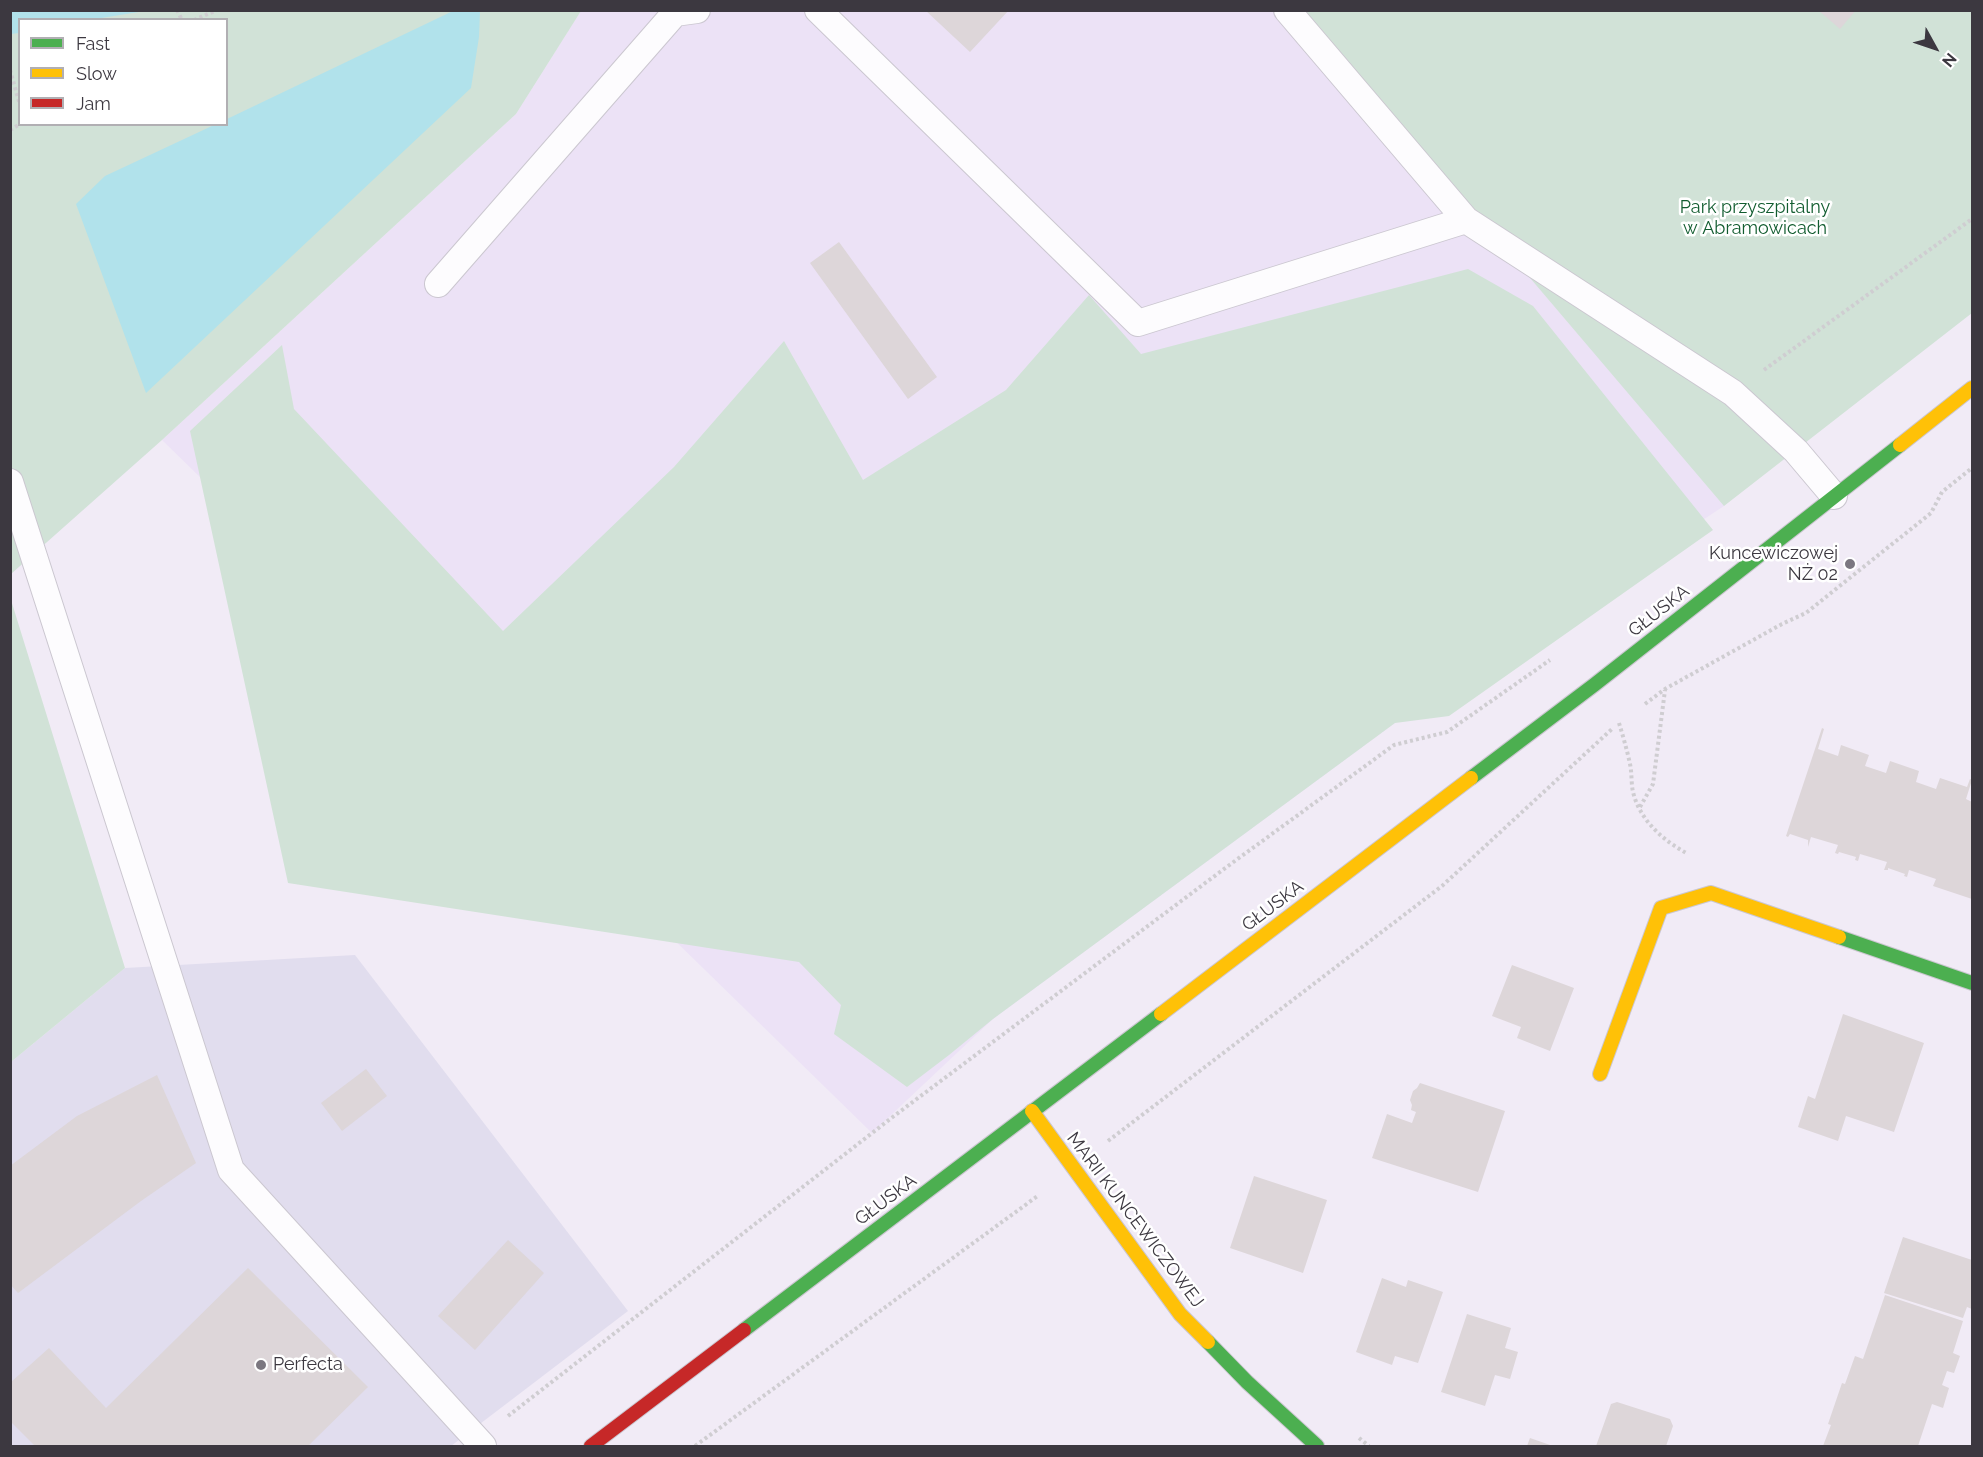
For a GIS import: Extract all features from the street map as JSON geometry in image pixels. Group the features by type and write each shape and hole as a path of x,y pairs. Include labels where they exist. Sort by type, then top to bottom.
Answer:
{"street":[{"name":"GŁUSKA","path":"591,1446 1594,685 1972,388"},
{"path":"1600,1074 1661,908 1711,893 1972,983"},
{"name":"MARII KUNCEWICZOWEJ","path":"1032,1111 1180,1314 1247,1382 1317,1446"}],"lane":[{"path":"438,284 675,14 697,10"},
{"path":"818,10 1138,323 1466,220"},
{"path":"1287,10 1466,220 1733,393 1796,451 1834,496"},
{"path":"10,482 231,1170 480,1443"}],"path":[{"path":"199,18 217,10"},
{"path":"10,70 18,98"},
{"path":"1733,393 1972,219"},
{"path":"1638,709 1665,689 1806,613 1931,513 1942,492 1972,468"},
{"path":"480,1443 894,1116 1228,866 1394,746 1447,732 1556,656"},
{"path":"1639,808 1653,784 1665,689"},
{"path":"695,1446 1037,1194 1051,1195 1104,1157 1105,1144 1442,886 1619,723 1630,765"}],"shaded area":[{"path":"581,11 1972,11 1724,506 1395,723 993,1019 872,1133 162,440 516,114"},
{"path":"355,955 628,1311 451,1446 11,1446 11,1062 125,968"}],"green space":[{"path":"11,11 581,11 516,114 162,440 11,574"},
{"name":"Park przyszpitalny w Abramowicach","path":"1303,11 1972,11 1972,313 1724,506"},
{"path":"1468,269 1533,306 1713,530 1449,716 1395,723 993,1019 907,1087 834,1034 841,1005 799,962 288,883 190,431 282,345 294,409 503,631 674,467 784,341 863,480 1006,390 1089,295 1141,354"},
{"path":"11,600 125,968 10,1062"}],"water":[{"path":"11,10 145,10 101,18 18,18 18,33 11,34"},
{"path":"455,10 480,11 479,37 471,88 146,393 76,204 105,176 212,126 228,126 228,119"}],"building":[{"path":"925,10 1009,10 970,52"},
{"path":"1818,10 1856,10 1840,29"},
{"path":"839,242 937,377 908,399 810,263"},
{"path":"1822,728 1824,729 1818,749 1838,756 1841,745 1869,755 1865,766 1886,773 1890,761 1919,771 1916,782 1936,789 1940,778 1967,787 1970,779 1972,780 1966,799 1972,802 1972,899 1933,886 1936,879 1909,870 1907,877 1904,876 1905,874 1888,868 1884,870 1887,862 1860,854 1858,861 1855,860 1856,857 1835,853 1838,845 1811,837 1808,847 1808,840 1790,834 1786,836"},
{"path":"1512,965 1574,988 1550,1051 1517,1038 1521,1027 1492,1016"},
{"path":"1843,1014 1924,1043 1894,1132 1846,1116 1838,1141 1798,1127 1808,1096 1815,1099"},
{"path":"366,1069 387,1096 342,1131 321,1103"},
{"path":"157,1075 196,1163 18,1293 10,1284 10,1166 77,1116"},
{"path":"1420,1083 1505,1111 1478,1192 1372,1158 1387,1114 1412,1123 1416,1112 1411,1110 1410,1100 1413,1091"},
{"path":"1254,1176 1327,1200 1303,1273 1230,1248"},
{"path":"1903,1237 1972,1260 1972,1309 1967,1307 1963,1318 1884,1293"},
{"path":"508,1240 544,1273 475,1350 438,1316"},
{"path":"248,1268 368,1387 308,1446 35,1446 10,1421 10,1383 49,1348 106,1408"},
{"path":"1382,1278 1406,1287 1408,1280 1443,1292 1418,1363 1395,1356 1392,1365 1356,1352"},
{"path":"1885,1295 1963,1321 1953,1353 1960,1356 1954,1373 1947,1371 1942,1385 1949,1388 1943,1408 1932,1404 1918,1446 1823,1446 1842,1383 1845,1384 1855,1356 1863,1359"},
{"path":"1467,1314 1511,1328 1505,1348 1518,1352 1510,1379 1495,1375 1485,1406 1441,1392"},
{"path":"1617,1402 1670,1419 1673,1426 1666,1446 1596,1446 1611,1404"},
{"path":"1530,1438 1553,1446 1527,1446"}],"traffic: fast":[{"path":"1471,778 1594,685 1900,445"},
{"path":"1839,937 1972,983"},
{"path":"744,1330 1161,1014"},
{"path":"1208,1342 1247,1382 1317,1446"}],"traffic: slow":[{"path":"1900,445 1972,388"},
{"path":"1161,1014 1471,778"},
{"path":"1600,1074 1661,908 1711,893 1839,937"},
{"path":"1032,1111 1180,1314 1208,1342"}],"traffic: jam":[{"path":"591,1446 744,1330"}],"place":[{"name":"Kuncewiczowej NŻ 02","path":"1850,564"},
{"name":"Perfecta","path":"261,1365"}]}
